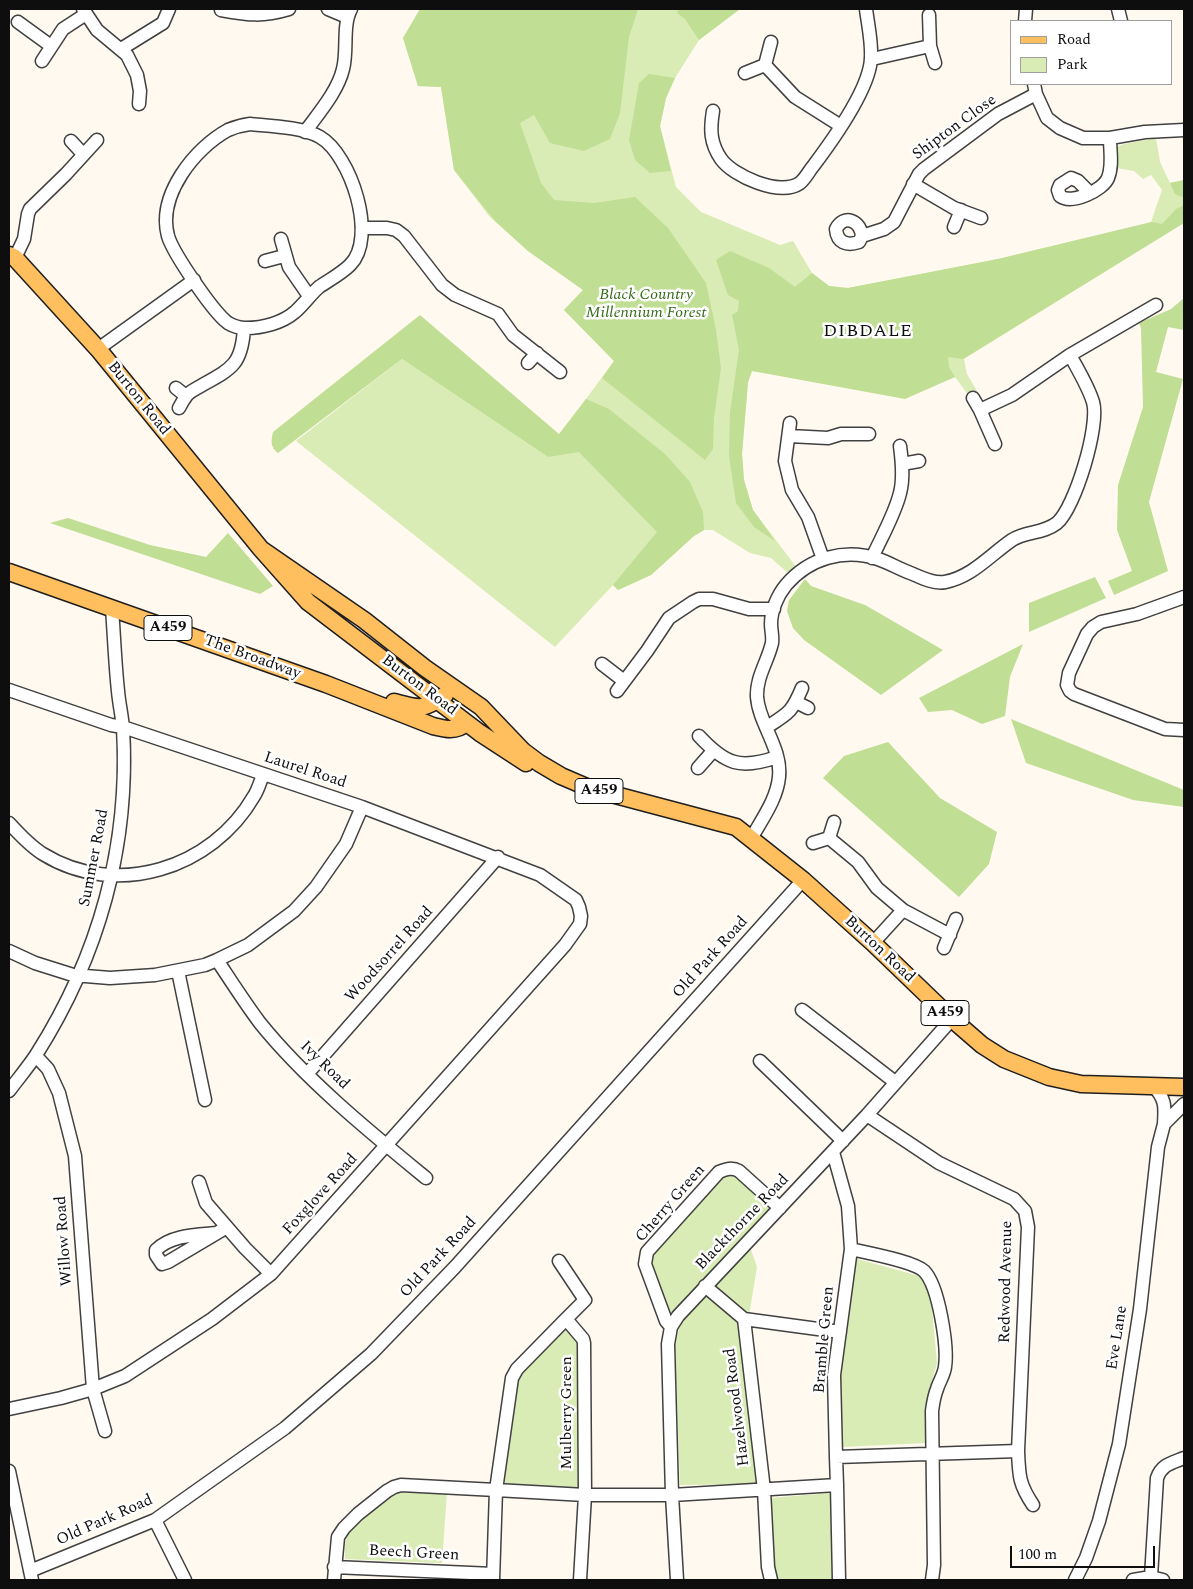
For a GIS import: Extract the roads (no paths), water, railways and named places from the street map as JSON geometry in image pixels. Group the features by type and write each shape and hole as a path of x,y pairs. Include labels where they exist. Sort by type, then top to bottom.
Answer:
{"main road":[{"name":"Burton Road","path":"12,257 98,349 261,549 308,602 466,723"},
{"name":"Burton Road","path":"261,549 380,632 425,668 464,695"},
{"name":"The Broadway","path":"9,572 326,684 432,726 448,730 466,723"},
{"path":"380,632 375,644 405,669 414,682"},
{"name":"The Broadway","path":"326,684 422,708 429,706 450,692 464,695"},
{"path":"464,695 466,723"},
{"name":"A459","path":"464,695 481,708 523,751 562,776 588,788 736,827 752,838"},
{"name":"A459","path":"466,723 536,770 572,789 641,812 733,837 752,838"},
{"name":"Burton Road","path":"752,838 873,943 952,1019 982,1045 1004,1058 1049,1077 1082,1084 1184,1087"}],"street":[{"path":"121,49 163,23 169,9"},
{"path":"222,10 264,15 289,9"},
{"path":"305,132 332,94 343,71 347,48 349,13 328,9"},
{"path":"713,111 710,128 712,140 726,164 746,178 767,186 788,188 800,183 834,138 863,88 872,59 866,9"},
{"path":"42,62 63,29 84,11 97,30 127,55 136,75 140,91 139,104"},
{"path":"929,15 930,46 935,63"},
{"path":"18,22 51,46"},
{"path":"765,65 771,42"},
{"path":"872,59 930,46"},
{"path":"765,65 795,97 841,126"},
{"path":"745,73 765,65"},
{"path":"1035,89 1047,118 1060,128 1083,138 1110,138 1145,132 1184,130"},
{"name":"Shipton Close","path":"862,236 884,229 894,222 913,184 924,169 990,119 1035,89"},
{"path":"250,124 305,132 320,137 332,147 343,163 352,183 363,228 360,250 350,265 332,276 309,296 297,310 277,323 244,328 228,323 194,280 176,253 168,236 167,214 172,194 182,173 205,147 216,137 236,127 250,124"},
{"path":"1090,193 1104,184 1108,178 1110,138"},
{"path":"12,257 24,239 30,209 66,174 96,140"},
{"path":"71,141 83,154"},
{"path":"913,184 961,210 981,218"},
{"path":"954,227 961,210"},
{"path":"363,228 396,230 404,236 442,284 455,295 498,314 513,335 560,372"},
{"path":"281,239 288,267 309,296"},
{"path":"265,261 284,256"},
{"path":"98,349 194,280"},
{"path":"980,410 1012,395 1070,354 1156,305"},
{"path":"179,408 186,396 234,366 243,346 244,328"},
{"path":"528,363 537,353"},
{"path":"752,838 776,789 779,776 777,757 757,698 760,675 772,643 774,609 786,585 801,571 822,559 841,554 859,554 931,581 944,583 973,571 1019,536 1042,531 1057,522 1068,509 1092,438 1093,404 1070,354"},
{"path":"176,388 186,396"},
{"path":"973,398 995,444"},
{"path":"822,559 808,517 792,490 785,461 789,430 828,438 850,427 869,434"},
{"path":"872,558 901,491 902,464 900,446"},
{"path":"902,464 919,462"},
{"path":"1184,597 1136,614 1101,622 1093,627 1087,634 1069,673 1067,685 1074,694 1165,729 1184,730"},
{"path":"602,664 620,686 669,618 699,599 713,599 748,609 774,609"},
{"name":"Summer Road","path":"9,1091 36,1056 79,975 95,937 112,875 120,833 123,786 123,727 118,690 112,608"},
{"path":"766,727 789,714 802,688"},
{"name":"Laurel Road","path":"9,690 362,807 498,858 540,874 576,900 579,907"},
{"path":"796,702 808,708"},
{"path":"699,736 714,751 730,761 742,764 765,761 777,757"},
{"path":"698,768 714,751"},
{"path":"9,823 41,853 55,860 84,871 131,876 167,868 192,857 215,842 234,824 255,795 263,775"},
{"path":"9,952 35,963 79,975 110,978 155,975 205,965 248,945 294,911 316,887 346,844 362,807"},
{"path":"829,838 834,822"},
{"path":"813,843 829,838"},
{"path":"829,838 858,862 877,888 903,910 950,935"},
{"name":"Woodsorrel Road","path":"307,1074 498,858"},
{"name":"Old Park Road","path":"31,1576 155,1520 285,1428 371,1354 455,1267 802,880"},
{"name":"Foxglove Road","path":"9,1409 94,1389 125,1376 212,1319 272,1274 565,945 580,924 579,907"},
{"path":"873,943 903,910"},
{"path":"944,948 956,919"},
{"name":"Ivy Road","path":"217,960 261,1024 307,1074 426,1178"},
{"path":"178,971 205,1100"},
{"path":"802,1010 895,1082"},
{"name":"Blackthorne Road","path":"671,1327 678,1316 705,1286 833,1152 952,1019"},
{"name":"Willow Road","path":"36,1056 48,1069 59,1093 75,1156 94,1389 105,1431"},
{"path":"760,1061 843,1141"},
{"path":"1153,1086 1161,1094 1165,1105 1164,1124"},
{"path":"1164,1124 1184,1104"},
{"name":"Redwood Avenue","path":"867,1115 940,1163 1014,1199 1024,1211 1028,1226 1018,1451 1019,1476 1024,1491 1033,1505"},
{"name":"Eve Lane","path":"1077,1580 1099,1521 1118,1451 1140,1309 1158,1147 1164,1124"},
{"name":"Bramble Green","path":"833,1152 848,1206 850,1249 834,1375 839,1580"},
{"name":"Cherry Green","path":"671,1327 666,1321 645,1264 647,1252 719,1172 735,1168 780,1208"},
{"path":"199,1182 206,1203 222,1230 272,1274"},
{"path":"850,1249 912,1265 924,1271 933,1285 945,1349 945,1369 936,1392 932,1411 934,1565 932,1580"},
{"path":"559,1261 585,1300 566,1319"},
{"path":"705,1286 744,1319 840,1332"},
{"name":"Mulberry Green","path":"566,1319 583,1339 584,1343 585,1494 496,1490 512,1378 517,1369 566,1319"},
{"name":"Hazelwood Road","path":"744,1319 764,1490 768,1567 771,1580"},
{"path":"671,1327 668,1344 672,1495 677,1580"},
{"path":"836,1457 1018,1451"},
{"path":"1133,1580 1157,1579 1157,1478 1160,1471 1166,1465 1184,1458"},
{"path":"9,1471 31,1576"},
{"name":"Beech Green","path":"401,1485 496,1490 493,1577 334,1574 338,1538 344,1528 366,1508 394,1487 401,1485"},
{"path":"580,1580 585,1494 672,1495 837,1485"},
{"path":"155,1520 185,1580"}],"district":[{"name":"DIBDALE","path":"868,332"}],"park label":[{"name":"Black Country Millennium Forest","path":"646,305"}]}
